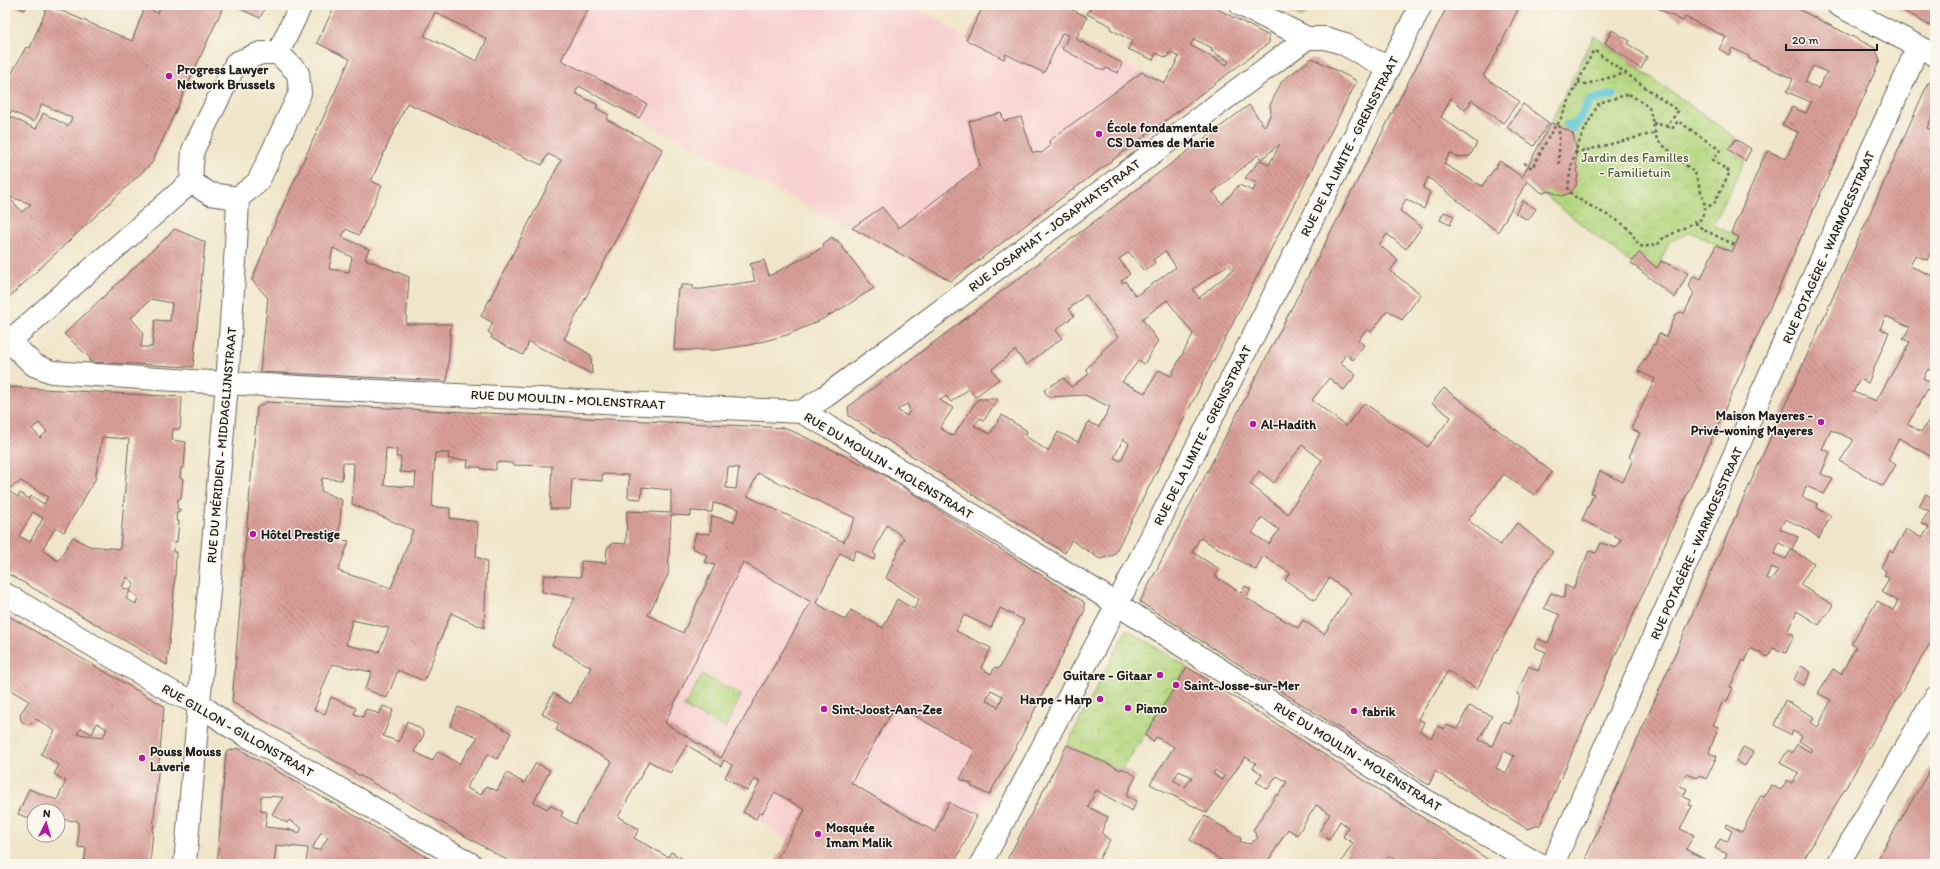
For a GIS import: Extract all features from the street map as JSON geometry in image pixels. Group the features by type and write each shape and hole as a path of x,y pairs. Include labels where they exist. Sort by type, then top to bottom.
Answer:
{"street":[{"path":"278,53 300,5"},
{"path":"1240,5 1307,38 1325,38 1342,43 1388,68"},
{"name":"RUE DE LA LIMITE - GRENSSTRAAT","path":"981,864 1116,604 1421,5"},
{"path":"1838,5 1926,51"},
{"name":"RUE JOSAPHAT - JOSAPHATSTRAAT","path":"801,412 826,396 1307,38"},
{"name":"RUE POTAGÈRE - WARMOESSTRAAT","path":"1553,864 1805,294 1908,71 1926,51"},
{"path":"7,343 191,182 193,150 236,63 261,53 278,53 298,73 300,93 258,182 238,198 210,194 191,182"},
{"name":"RUE DU MÉRIDIEN - MIDDAGLIJNSTRAAT","path":"185,864 227,384 238,198"},
{"name":"RUE DU MOULIN - MOLENSTRAAT","path":"7,343 34,364 52,372 227,384 468,394 801,412 831,428 1116,604 1425,800 1538,864"},
{"name":"RUE GILLON - GILLONSTRAAT","path":"5,594 174,693 198,703 228,725 471,864"},
{"path":"1838,864 1935,698"}],"path":[{"path":"1524,163 1532,168 1553,129 1559,122 1593,51 1678,111 1667,126"},
{"path":"1578,82 1586,84 1626,73"},
{"path":"1653,123 1667,126 1672,129 1678,121 1720,150 1713,160 1730,172 1714,203 1705,209 1701,219 1662,239 1658,244 1643,247 1639,245 1624,226 1592,205 1570,194 1568,190 1568,183 1574,153 1579,138 1599,103 1629,94 1649,107 1657,140 1695,173 1705,209"},
{"path":"1558,164 1559,122"},
{"path":"1574,153 1655,134"},
{"path":"1695,223 1704,230 1735,244"}],"shaded area":[{"path":"421,5 909,5 940,20 966,40 1004,59 1027,15 1165,83 1084,181 951,281"},
{"name":"Sint-Joost-Aan-Zee","path":"722,549 929,670 1028,722 954,864 893,864 789,839 743,812 760,782 665,723 674,652"}],"green space":[{"path":"1279,5 1318,5 1302,17"},
{"name":"Jardin des Familles - Familietuin","path":"1594,36 1751,149 1713,225 1739,237 1732,252 1690,232 1669,242 1661,261 1688,273 1675,298 1529,183 1543,155 1536,152"},
{"path":"1127,629 1187,667 1121,770 1067,745"},
{"path":"702,675 741,695 725,728 684,707"}],"building":[{"path":"12,5 27,5 25,10"},
{"path":"48,5 132,41 145,7 158,13 161,5 224,5 152,163 5,301 5,86 26,47 30,48","holes":["42,104 72,118 68,126 43,113 36,129 9,116 11,111 34,122","8,196 31,204 22,212"]},
{"path":"232,5 266,5 260,18"},
{"path":"335,5 590,5 561,60 647,104 639,118 579,86 575,93 598,105 596,108 609,115 606,119 663,149 564,339 591,355 592,374 529,342 523,355 491,338 492,335 488,332 493,323 481,316 561,160 548,154 542,165 407,103 371,181 382,186 359,235 346,229 342,237 369,249 365,259 409,277 406,324 451,324 447,381 260,372 268,298 252,280 275,223 350,59 317,43","holes":["435,12 487,39 477,61 424,36","333,248 352,257 349,272 329,269"]},
{"path":"984,5 1015,7 1015,5 1063,5 1087,17 1076,39 1122,63 1118,73 1106,68 1104,71 1062,49 1069,35 1062,33 1044,73 1006,54 1004,59 966,40"},
{"path":"1092,5 1210,5 1269,36 1269,43 951,281 852,228 882,207 899,228 980,166 969,121 1001,113 1004,121 1021,117 1032,152 1042,153 1050,146 1049,141 1142,72 1165,83 1179,57 1170,52 1167,58 1156,53 1153,60 1128,49 1132,41 1110,29 1111,26 1087,14","holes":["1194,39 1212,48 1211,51 1229,61 1227,65 1190,45"]},
{"path":"1448,5 1520,5 1496,54 1483,76 1519,101 1503,123 1472,100 1465,110 1451,98 1441,117 1477,143 1470,156 1457,157 1450,153 1444,164 1482,186 1500,161 1522,177 1551,123 1573,134 1576,147 1578,174 1576,186 1570,193 1562,196 1549,191 1542,193 1527,181 1498,232 1428,177 1423,188 1430,192 1424,209 1406,199 1400,211 1422,227 1406,249 1387,234 1379,245 1398,260 1390,271 1421,294 1402,320 1388,310 1371,332 1367,329 1358,340 1364,345 1353,360 1346,354 1340,363 1356,375 1344,390 1329,378 1312,400 1346,426 1364,403 1428,447 1451,417 1432,403 1444,388 1552,472 1534,495 1504,474 1468,520 1500,545 1517,523 1553,552 1537,573 1477,689 1448,671 1418,719 1424,722 1420,731 1431,738 1438,726 1444,729 1446,725 1457,729 1469,706 1492,716 1479,740 1492,746 1503,721 1510,724 1520,696 1517,694 1529,666 1538,671 1546,652 1534,647 1538,639 1548,643 1560,615 1544,608 1551,593 1564,598 1565,585 1573,589 1589,551 1596,553 1601,543 1616,548 1621,539 1582,520 1594,494 1591,493 1600,471 1623,482 1633,459 1629,457 1640,433 1631,429 1655,379 1638,371 1644,359 1646,360 1653,344 1655,345 1659,333 1666,337 1676,314 1682,312 1684,314 1694,293 1689,286 1693,276 1701,279 1716,245 1732,252 1739,237 1731,233 1763,159 1768,151 1786,159 1798,132 1782,125 1792,107 1806,113 1811,102 1787,92 1793,79 1748,58 1749,56 1732,48 1729,55 1719,49 1726,37 1685,17 1683,21 1651,5 1790,5 1875,48 1880,60 1540,825 1527,829 1435,771 1429,785 1140,602","holes":["1813,66 1827,72 1818,89 1805,82","1302,445 1322,460 1288,514 1250,484 1259,471 1274,483","1262,517 1279,530 1269,544 1252,533","1200,538 1256,570 1263,556 1290,573 1285,580 1315,600 1329,578 1351,593 1324,634 1303,620 1298,628 1246,598 1251,589 1245,586 1241,593 1215,576 1219,569 1192,552","1504,751 1514,756 1506,773 1496,768"]},
{"path":"1891,5 1935,5 1935,29 1915,17"},
{"path":"1612,30 1630,41 1628,44 1647,57 1641,69 1605,43"},
{"path":"1312,58 1357,81 1114,555 1100,559 1071,540 1065,553 849,416 848,407 1249,105 1265,127 1271,113 1270,105 1282,81","holes":["1280,144 1269,165 1260,160 1245,178 1257,183 1253,191 1239,185 1222,204 1213,192 1258,155 1261,159","1165,251 1176,267 1136,296 1125,281 1122,283 1121,281 1130,274 1119,259 1129,252 1144,271 1155,263 1153,260","1229,264 1233,270 1199,298 1193,289","1086,295 1118,337 1101,352 1102,353 1086,369 1089,374 1071,387 1064,378 1044,390 1048,397 1085,395 1110,407 1099,427 1088,422 1078,442 1058,432 1048,451 1025,436 1027,431 1002,415 990,434 974,426 980,418 984,420 998,399 978,399 953,436 940,428 953,408 940,400 946,396 951,402 969,389 975,397 999,379 992,369 1015,350 1026,365 1062,338 1056,330 1074,316 1069,309","1167,300 1193,334 1171,376 1159,370 1145,393 1122,382 1139,360 1144,364 1158,341 1142,319","907,404 910,411 907,416 897,410","1123,439 1129,443 1121,461 1114,458"]},
{"path":"1935,81 1935,116 1933,115 1927,128 1934,131 1930,139 1935,141 1935,220 1932,227 1935,229 1935,245 1927,260 1915,255 1910,266 1935,277 1935,373 1928,369 1923,378 1931,383 1908,424 1921,432 1929,420 1935,423 1935,459 1899,438 1888,460 1896,465 1883,486 1840,461 1854,440 1831,430 1822,449 1830,452 1821,474 1833,479 1824,494 1806,486 1802,497 1818,504 1817,508 1831,516 1819,538 1805,528 1785,519 1780,529 1798,537 1792,549 1779,543 1774,554 1786,559 1791,550 1814,563 1800,585 1833,605 1819,625 1797,611 1787,632 1794,635 1786,653 1773,648 1768,657 1750,648 1745,662 1743,660 1730,687 1733,688 1727,701 1723,700 1713,725 1718,727 1709,753 1717,756 1706,779 1699,775 1697,778 1686,774 1680,786 1687,789 1683,797 1691,800 1689,805 1692,806 1680,829 1694,835 1686,849 1708,861 1706,864 1589,864 1586,857 1928,83","holes":["1886,316 1910,327 1903,339 1910,342 1876,401 1853,392 1860,379 1868,383 1889,332 1880,329","1771,567 1778,570 1772,580 1766,578"]},
{"path":"1523,104 1549,123 1534,146 1507,127"},
{"path":"1736,139 1751,149 1745,161 1728,149"},
{"path":"1523,201 1536,209 1528,220 1515,213"},
{"path":"1444,212 1454,216 1450,225 1440,220"},
{"path":"175,229 205,242 193,367 90,362 90,358 64,334","holes":["151,299 172,303 170,321 155,320 152,347 141,347 143,332 131,318"]},
{"path":"832,237 834,240 837,240 874,288 817,322 787,335 749,345 716,350 674,350 678,289 681,289 681,285 693,285 693,289 702,289 755,281 750,264 764,260 769,276 824,247 823,244"},
{"path":"1639,253 1657,268 1661,261 1688,273 1675,298 1631,263"},
{"path":"7,387 182,397 180,429 173,429 172,440 186,442 184,468 181,468 180,478 183,479 181,499 178,499 177,509 180,509 180,512 177,511 176,521 179,521 177,542 174,542 173,552 176,552 175,579 167,665 5,572 5,389","holes":["39,423 47,432 40,438 32,429","102,437 129,439 120,549 89,546 73,537 58,561 42,550 56,527 64,532 95,480","21,481 48,497 44,504 31,496 29,499 20,493 18,497 7,490","33,512 43,518 30,542 19,536","127,577 134,583 130,591 122,587","130,591 138,597 136,604 126,599"]},
{"path":"266,402 786,428 879,472 1084,602 1085,610 1015,749 989,795 971,786 972,784 960,779 975,750 896,705 851,783 935,832 949,802 960,809 977,816 954,864 774,864 805,810 775,792 762,814 759,813 756,819 743,812 760,782 754,779 747,791 725,777 732,765 724,760 721,766 687,745 670,773 649,761 618,817 639,829 634,838 668,857 671,852 692,864 514,864 232,702 257,408","holes":["386,448 397,449 396,457 401,457 400,472 416,473 415,487 384,485","435,453 449,453 448,459 468,460 467,467 481,467 481,469 496,470 496,462 512,463 512,465 552,466 550,509 570,509 572,479 602,481 602,474 629,475 628,498 641,499 642,487 671,490 671,513 627,511 626,544 613,543 607,548 606,563 581,561 581,577 544,575 542,592 575,598 552,645 591,667 571,704 553,693 542,714 559,724 556,730 612,762 575,824 561,816 563,812 550,805 547,809 534,802 550,770 536,763 524,783 507,773 497,791 486,786 481,795 466,788 488,754 497,759 511,733 485,718 458,707 450,726 478,737 459,764 438,751 432,761 414,751 424,735 422,730 407,721 399,742 383,736 393,710 383,706 379,714 366,709 363,717 354,714 356,708 331,697 325,714 314,710 332,664 372,672 365,689 387,698 398,670 424,681 451,613 484,628 487,561 476,557 478,522 450,518 450,508 432,507","343,463 354,463 352,504 413,530 391,588 338,571 349,541 338,540 342,500 321,491 322,478 342,480","728,467 739,468 736,489 726,488","758,473 855,518 844,542 747,496","713,503 739,509 734,522 712,516 710,534 696,533 692,548 707,555 704,562 715,565 683,633 648,615 668,575 671,515 691,516 691,511 712,512","887,525 904,538 886,578 919,599 914,609 897,599 883,628 851,610 845,620 816,603 840,553 852,560 856,550 874,560 876,555 873,553","743,562 811,602 721,758 665,723","1000,608 1024,620 999,669 995,667 991,674 981,668 991,648 956,631 964,615 991,628","352,620 389,628 379,652 346,645","991,690 1003,696 998,707 986,700"]},
{"path":"1926,494 1935,500 1935,635 1801,864 1721,864 1727,854 1715,848 1720,839 1727,842 1732,831 1725,827 1727,824 1742,832 1761,795 1764,797 1771,785 1781,790 1787,780 1792,783 1799,773 1780,763 1788,750 1792,753 1797,744 1810,752 1812,749 1799,741 1802,736 1793,731 1791,735 1774,725 1785,700 1814,717 1811,723 1818,727 1831,700 1818,693 1833,669 1841,674 1856,647 1851,644 1877,601 1893,610 1898,601 1882,592 1889,578 1884,576 1886,571 1881,567 1890,550 1893,552 1906,529 1922,538 1929,527 1921,523 1929,511 1919,506"},
{"path":"5,614 164,706 150,864 84,864 86,848 78,847 78,821 66,820 66,803 26,803 26,817 18,814 29,789 57,800 66,781 54,774 59,765 41,754 55,731 36,719 31,724 23,723 21,720 20,714 29,701 5,687","holes":["97,723 107,729 103,737 77,734 81,728 92,734"]},
{"path":"1801,666 1811,672 1804,685 1794,680"},
{"path":"1187,667 1495,864 1402,864 1389,856 1384,864 1340,864 1353,843 1343,837 1348,827 1340,821 1329,840 1318,833 1330,814 1316,805 1297,835 1288,829 1266,864 1227,864 1190,840 1205,816 1241,838 1240,842 1250,844 1258,838 1253,830 1276,795 1278,796 1287,782 1277,776 1268,789 1256,782 1262,774 1253,768 1256,763 1245,757 1207,813 1150,784 1174,747 1156,737 1153,742 1145,735","holes":["1215,770 1224,776 1222,780 1213,774","1179,771 1192,777 1185,787 1173,780"]},
{"path":"1067,745 1121,770 1122,768 1136,776 1126,796 1137,801 1132,811 1096,790 1088,807 1108,817 1101,833 1110,840 1099,859 1107,864 1086,864 1083,862 1082,864 1005,864"},
{"path":"1743,747 1753,752 1745,766 1736,761"},
{"path":"238,748 439,864 306,864 308,848 276,845 274,864 217,864 226,752","holes":["261,796 283,797 272,814 287,823 289,820 302,828 299,833 293,830 265,827 267,812 261,811","321,832 328,837 320,850 312,849"]},
{"path":"1935,761 1935,864 1875,864 1891,836"}],"waterway":[{"path":"1567,125 1574,128 1590,100 1613,95"}],"place":[{"name":"Progress Lawyer Network Brussels","path":"169,76"},
{"name":"École fondamentale CS Dames de Marie","path":"1099,134"},
{"name":"Maison Mayeres - Privé-woning Mayeres","path":"1821,422"},
{"name":"Al-Hadith","path":"1253,424"},
{"name":"Hôtel Prestige","path":"253,534"},
{"name":"Guitare - Gitaar","path":"1160,675"},
{"name":"Saint-Josse-sur-Mer","path":"1176,685"},
{"name":"Harpe - Harp","path":"1100,699"},
{"name":"Piano","path":"1128,708"},
{"name":"Sint-Joost-Aan-Zee","path":"824,709"},
{"name":"fabrik","path":"1354,711"},
{"name":"Pouss Mouss Laverie","path":"142,758"},
{"name":"Mosquée Imam Malik","path":"818,834"}]}
